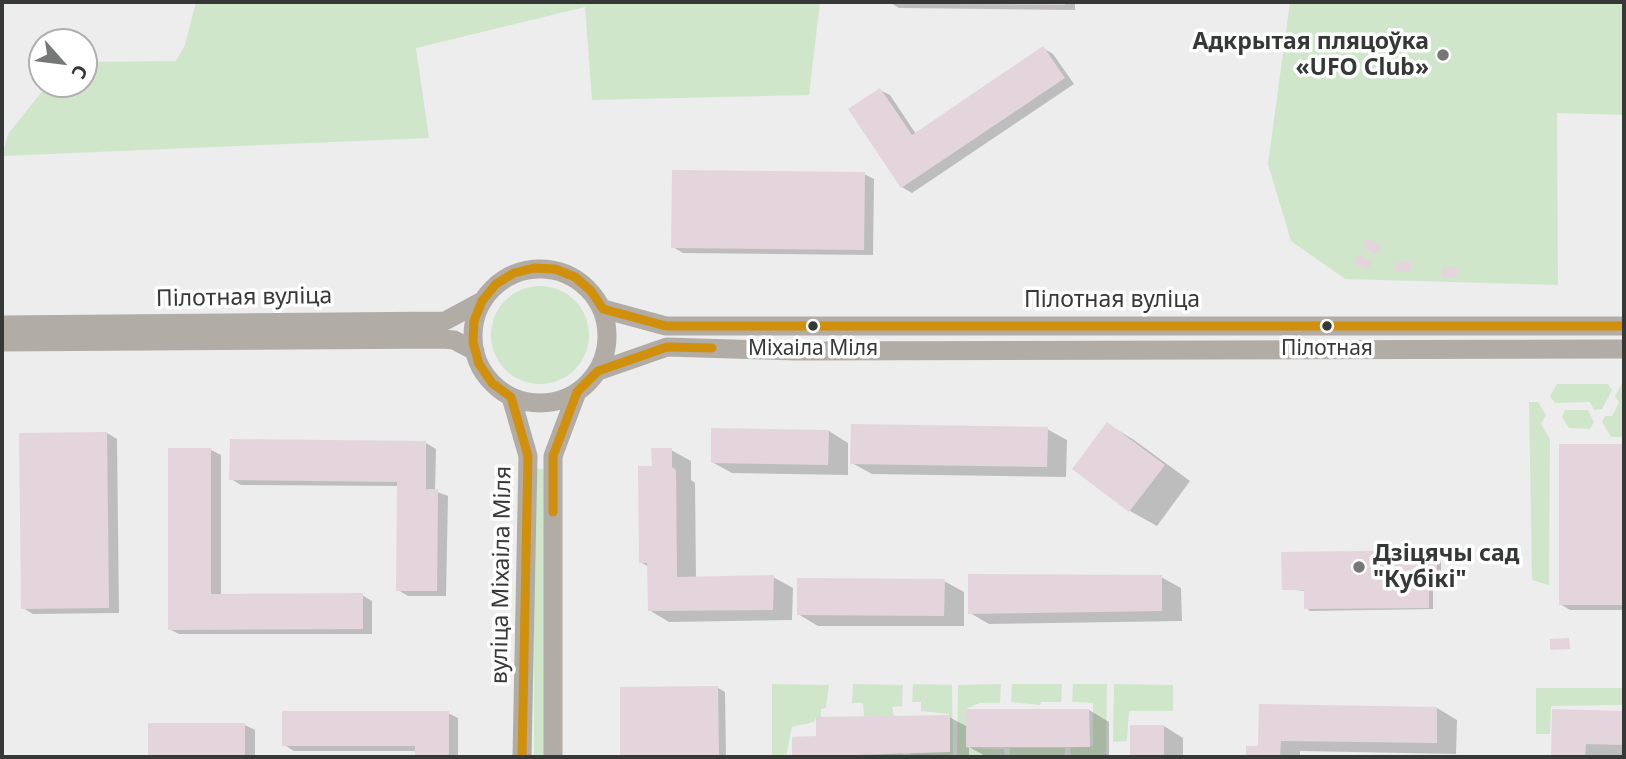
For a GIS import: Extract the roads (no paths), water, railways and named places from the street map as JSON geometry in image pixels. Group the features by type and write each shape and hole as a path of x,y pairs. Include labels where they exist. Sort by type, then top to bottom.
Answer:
{"street":[{"path":"553,757 553,456 577,392 598,371 606,351 608,330 603,309 591,291 575,277 555,270 534,268 514,273 496,285 482,301 474,321 475,351 479,364 492,383 511,397 544,403 577,392"},
{"name":"Пілотная вуліца","path":"2,325 445,321 482,301"},
{"name":"Пілотная вуліца","path":"603,309 666,326 1624,326"},
{"path":"1527,326 1527,347"},
{"name":"Пілотная вуліца","path":"2,342 443,339 454,340 475,351"},
{"path":"598,371 667,347 796,351 1527,347 1624,349"},
{"name":"вуліца Міхаіла Міля","path":"511,397 528,456 522,757"}],"place":[{"name":"Адкрытая пляцоўка «UFO Club»","path":"1443,55"},
{"name":"Міхаіла Міля","path":"813,326"},
{"name":"Пілотная","path":"1327,326"},
{"name":"Дзіцячы сад \"Кубікі\"","path":"1359,567"}]}
